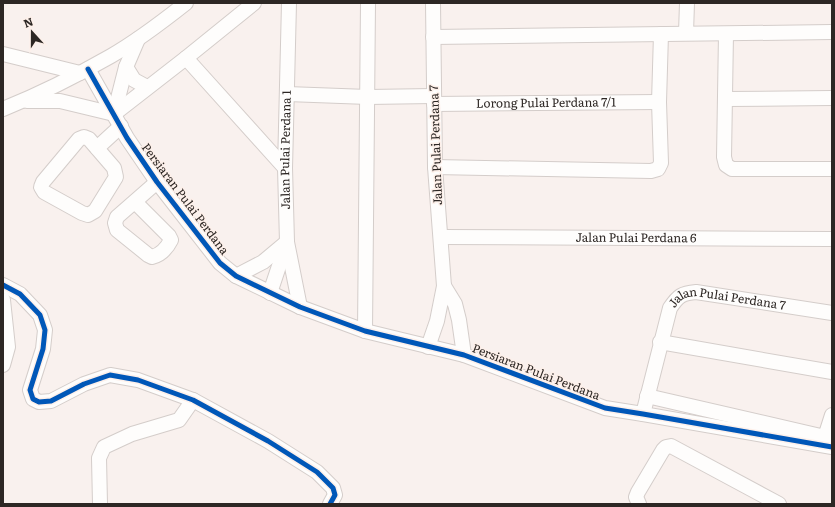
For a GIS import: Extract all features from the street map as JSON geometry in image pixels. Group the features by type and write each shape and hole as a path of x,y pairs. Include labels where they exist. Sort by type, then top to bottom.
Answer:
{"street":[{"path":"3,109 84,71 112,56 138,39 186,3"},
{"path":"97,148 117,120 147,87 186,58 254,3"},
{"name":"Jalan Pulai Perdana 1","path":"270,293 287,242 285,168 289,3"},
{"path":"366,331 368,3"},
{"name":"Jalan Pulai Perdana 7","path":"428,347 437,321 444,286 434,167 433,3"},
{"path":"686,33 687,3"},
{"path":"433,37 832,32"},
{"path":"434,167 650,171 658,169 661,163 659,102 660,34"},
{"path":"726,34 724,157 726,164 732,169 832,169"},
{"path":"117,120 126,67 138,39"},
{"path":"3,54 84,71"},
{"path":"186,58 285,168"},
{"path":"126,67 134,80 147,87"},
{"name":"Persiaran Pulai Perdana","path":"84,71 117,120 135,151 157,182 220,263 236,276 300,307 366,331 464,355 604,408 832,447"},
{"name":"Lorong Pulai Perdana 7/1","path":"287,94 434,100 659,102"},
{"path":"726,99 832,98"},
{"path":"23,100 60,101 117,120"},
{"path":"84,137 88,139 97,148 114,168 116,177 95,212 88,215 82,213 44,192 41,187 43,182 79,139 84,137"},
{"path":"135,202 157,182"},
{"name":"Jalan Pulai Perdana 6","path":"441,237 832,239"},
{"path":"236,276 263,262 287,242 300,307"},
{"path":"3,285 20,294 40,315 44,330 43,349 30,390 33,399 39,402 50,401 84,384 110,375 138,380 194,400 268,441 317,472 333,488 335,495 330,504"},
{"name":"Jalan Pulai Perdana 7","path":"444,286 455,304 464,355"},
{"name":"Jalan Pulai Perdana 7","path":"643,414 660,342 670,308 676,298 685,293 696,292 832,313"},
{"path":"3,300 8,348 3,365"},
{"path":"660,342 832,372"},
{"path":"647,396 825,437 832,415"},
{"path":"100,504 99,458 104,447 132,434 179,420 194,400"},
{"path":"639,504 636,497 638,492 663,450 666,447 671,446 779,504"}],"cycle path":[{"path":"88,69 127,138 157,182 220,263 236,276 300,307 365,331 464,355 605,408 832,447"},
{"path":"3,285 20,294 40,315 45,330 43,349 30,390 33,399 39,402 51,401 84,384 110,375 138,380 193,400 268,441 317,472 333,488 335,495 330,504"}]}
